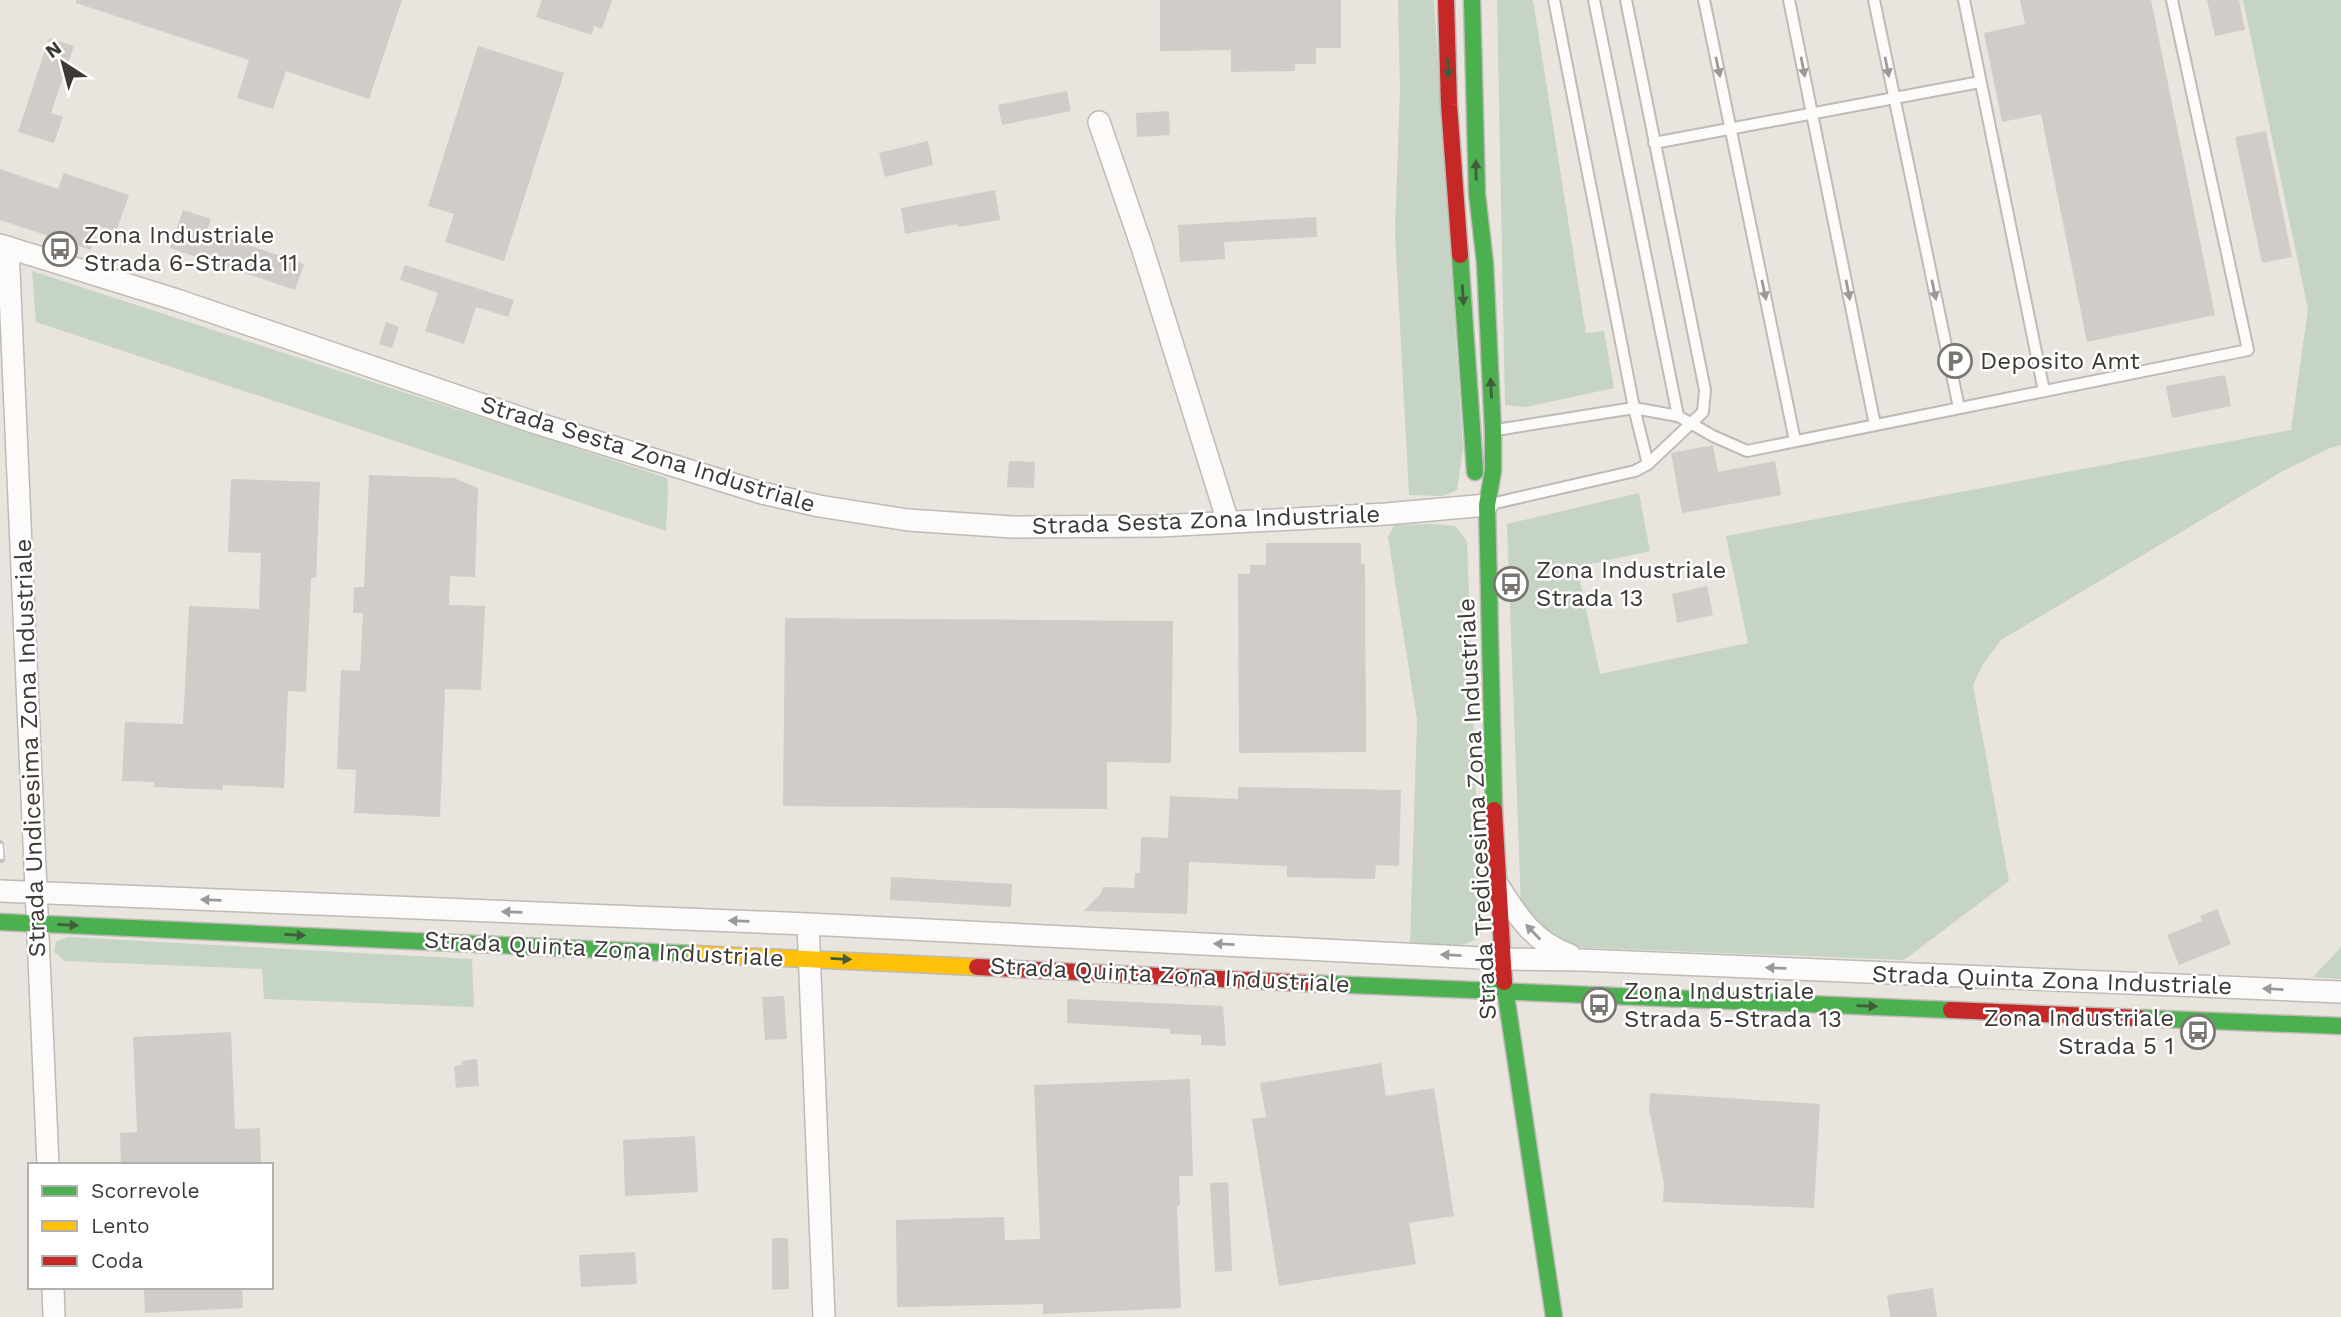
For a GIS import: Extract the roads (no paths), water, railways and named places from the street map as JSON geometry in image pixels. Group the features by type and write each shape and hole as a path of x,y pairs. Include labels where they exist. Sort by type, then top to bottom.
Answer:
{"street":[{"path":"1446,0 1449,105 1475,471 1487,505"},
{"path":"1472,0 1477,194 1485,262 1493,431 1493,471 1487,505"},
{"path":"1485,262 1491,193 1491,110"},
{"path":"1099,122 1142,247 1228,522"},
{"name":"Strada Sesta Zona Industriale","path":"4,246 177,300 545,426 762,493 818,506 908,520 1012,527 1160,526 1386,514 1487,505"},
{"name":"Strada Undicesima Zona Industriale","path":"4,246 48,1163"},
{"name":"Strada Tredicesima Zona Industriale","path":"1487,505 1502,959 1554,1317"},
{"path":"1499,886 1518,917 1542,942 1582,960"},
{"name":"Strada Quinta Zona Industriale","path":"0,891 808,924 1502,959 1582,960 2341,992"},
{"path":"680,952 681,919"},
{"name":"Strada Quinta Zona Industriale","path":"0,922 1505,992 1538,991 2341,1026"},
{"path":"808,924 824,1317"},
{"path":"53,1289 54,1317"}],"lane":[{"path":"1554,0 1647,464"},
{"path":"1594,0 1678,416"},
{"path":"1487,505 1635,471 1647,464 1703,412 1705,390 1626,0"},
{"path":"1704,0 1795,441"},
{"path":"1789,0 1875,425"},
{"path":"1874,0 1959,408"},
{"path":"1964,0 2044,391"},
{"path":"1493,431 1634,408 1678,416 1747,451 2248,350 2172,0"},
{"path":"1654,143 1980,82"}],"railway":[{"path":"0,844 1,859"}],"place":[{"name":"Zona Industriale Strada 6-Strada 11","path":"60,249"},
{"name":"Deposito Amt","path":"1955,361"},
{"name":"Zona Industriale Strada 13","path":"1511,584"},
{"name":"Zona Industriale Strada 5-Strada 13","path":"1599,1005"},
{"name":"Zona Industriale Strada 5 1","path":"2198,1032"}]}
